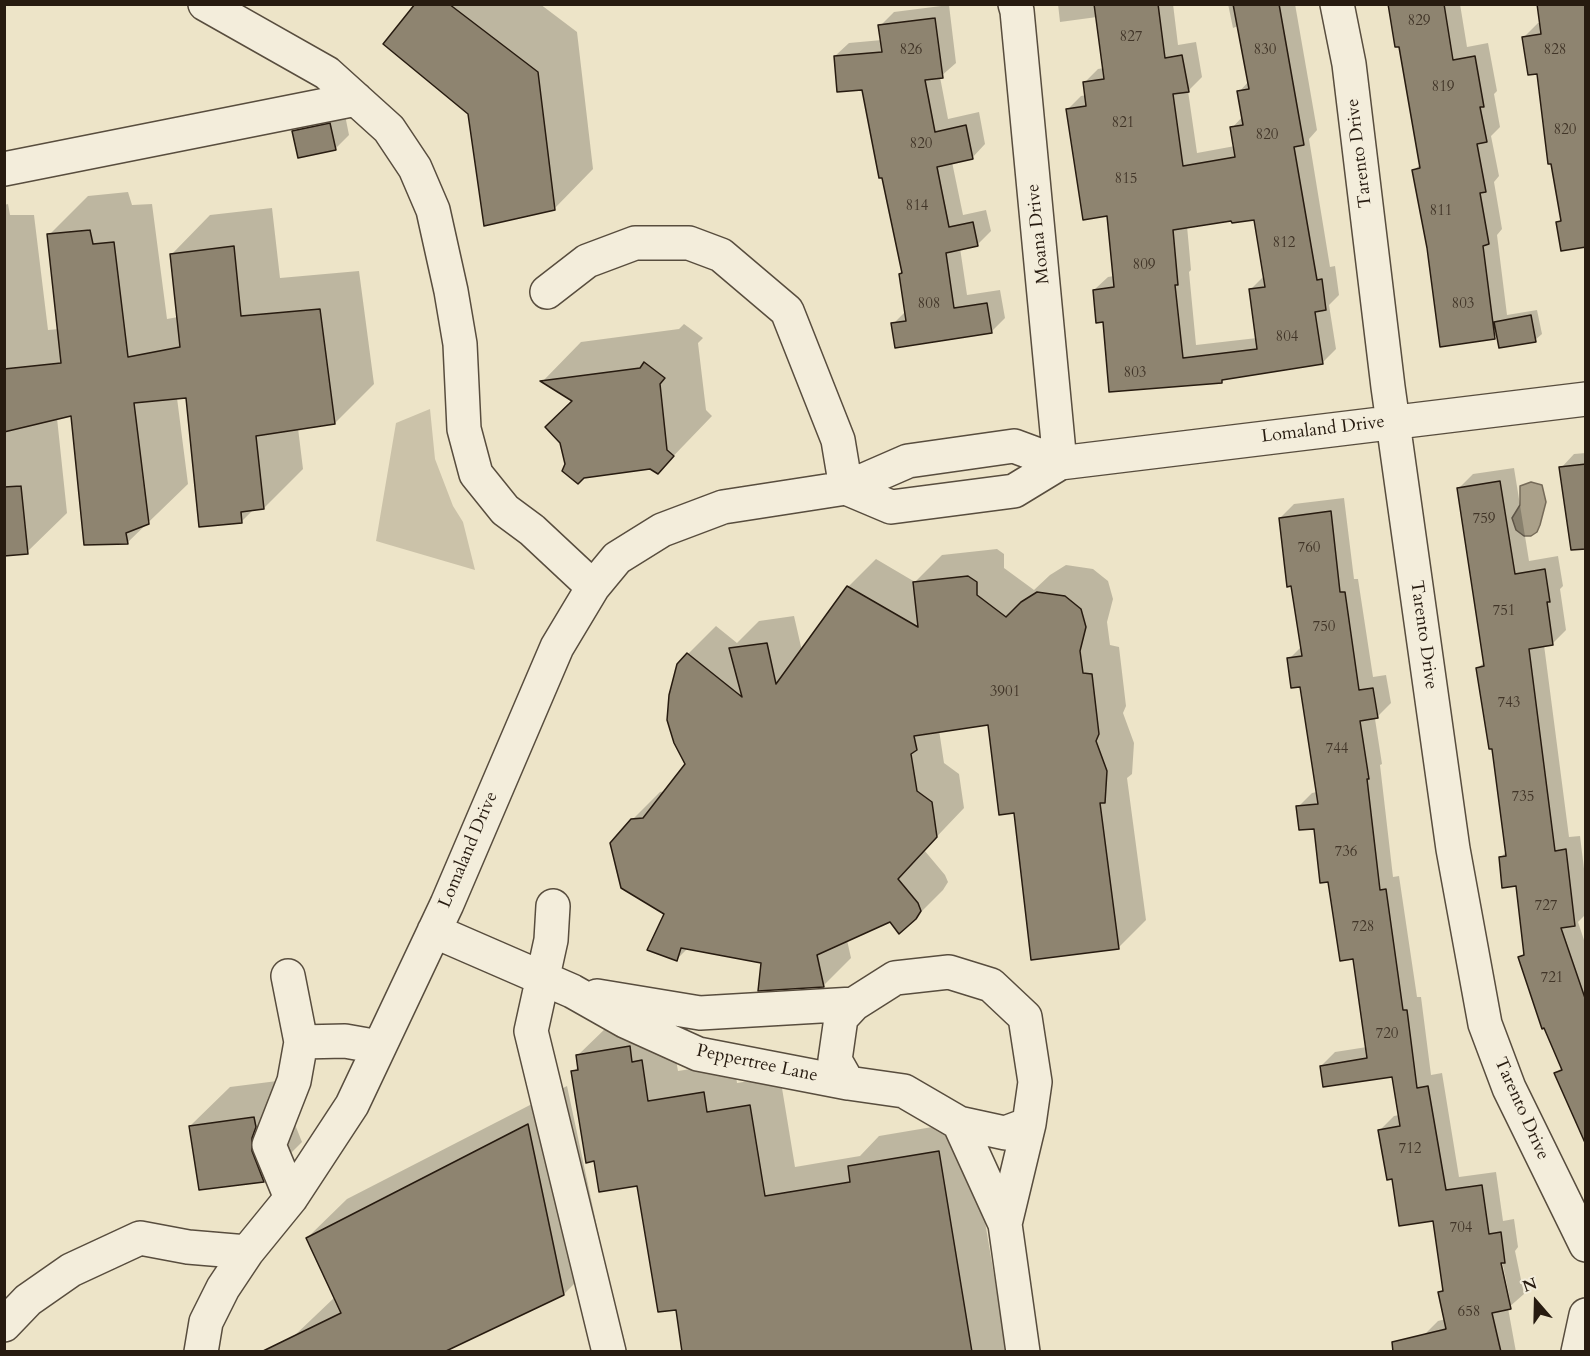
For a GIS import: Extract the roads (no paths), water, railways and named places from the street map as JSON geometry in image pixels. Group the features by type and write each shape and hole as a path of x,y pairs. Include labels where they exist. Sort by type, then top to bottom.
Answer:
{"street":[{"path":"205,4 327,73 389,129 415,168 433,210 452,291 460,344 464,429 476,474 505,510 532,530 593,587"},
{"name":"Moana Drive","path":"1015,4 1060,463"},
{"name":"Tarento Drive","path":"1337,4 1349,64 1393,422 1453,849 1485,1024 1509,1088 1586,1245"},
{"path":"4,169 356,99"},
{"path":"547,292 587,261 635,243 689,243 722,255 787,311 838,440 846,488"},
{"name":"Lomaland Drive","path":"846,488 891,507 1014,491 1060,463 1586,399"},
{"name":"Lomaland Drive","path":"201,1352 206,1322 223,1288 247,1252 291,1198 352,1105 447,904 557,647 593,587 616,558 662,530 723,507 846,488 908,461 1014,446 1060,463"},
{"path":"553,906 551,940 531,1031 609,1352"},
{"name":"Peppertree Lane","path":"434,931 572,992 625,1022 698,1054 848,1083 904,1091 959,1123 1005,1133 1029,1124"},
{"name":"Peppertree Lane","path":"848,1083 835,1060 841,1018 854,1004 895,978 949,972 991,985 1024,1017 1035,1082 1029,1124 1005,1224"},
{"path":"288,976 301,1042 294,1082 269,1145 291,1198"},
{"name":"Peppertree Lane","path":"572,992 700,1013 854,1004"},
{"path":"301,1042 345,1041 379,1047"},
{"name":"Peppertree Lane","path":"959,1123 1005,1224 1023,1352"},
{"path":"4,1325 28,1300 71,1270 140,1238 188,1247 247,1252"},
{"path":"1578,1352 1586,1316"}]}
